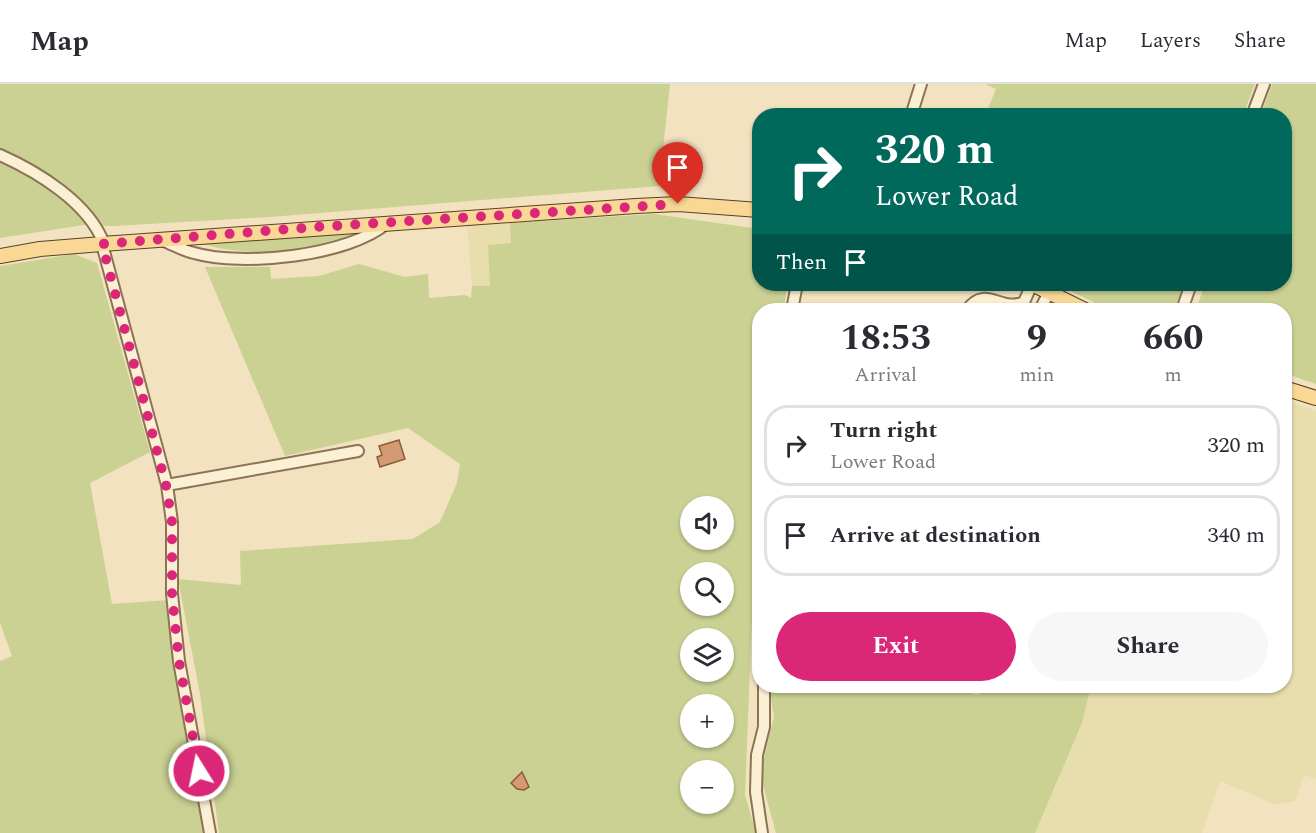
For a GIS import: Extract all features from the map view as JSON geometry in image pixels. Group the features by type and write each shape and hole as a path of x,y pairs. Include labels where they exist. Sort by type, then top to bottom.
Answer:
{"main road":[{"path":"0,256 40,249 161,239 678,204 752,209"},
{"path":"1049,292 1071,303"},
{"path":"1292,390 1316,398"}],"street":[{"path":"914,108 921,84"},
{"path":"1255,108 1264,84"},
{"path":"0,155 24,166 67,195 97,227 103,244 166,485 172,522 172,594 179,661 210,833"},
{"path":"161,239 194,254 252,260 270,259 357,241 370,236 388,223"},
{"path":"1021,303 1024,302 1029,291"},
{"path":"1044,303 1049,292"},
{"path":"974,303 985,298 1000,303"},
{"path":"166,485 358,451"},
{"path":"762,833 756,792 757,755 764,726 764,693"}],"shaded area":[{"path":"510,223 511,243 488,245 490,286 472,286 467,224"},
{"path":"1292,402 1316,411 1316,779 1304,775 1295,801 1276,805 1220,781 1202,833 1035,833 1082,723 1089,693 1292,693"}],"green space":[{"path":"0,84 670,84 659,186 270,217 114,226 84,225 0,238"},
{"path":"985,84 1255,84 1246,108 988,108 996,89"},
{"path":"1272,84 1316,84 1316,384 1292,376 1292,303 1198,303 1203,291 1292,291 1292,108 1263,108"},
{"path":"654,214 752,228 752,291 786,291 785,303 752,303 752,617 745,795 756,833 219,833 200,694 178,579 241,585 240,551 413,539 440,522 457,483 460,464 408,428 285,456 205,267 270,267 271,279 319,276 359,264 405,277 428,274 429,298 465,295 471,298 472,286 490,286 488,245 511,243 510,223"},
{"path":"367,230 327,245 282,252 235,250 194,241"},
{"path":"74,254 97,263 150,452 90,483 112,604 169,600 206,833 0,833 0,661 12,656 0,623 0,266"},
{"path":"1071,291 1182,291 1177,303 1095,303"},
{"path":"770,693 969,693 979,695 980,693 1089,693 1082,723 1035,833 776,833 760,774 774,717"}],"building":[{"path":"399,440 405,459 380,467 377,457 382,455 379,446"},
{"path":"522,772 529,787 524,790 517,789 511,783"}],"route":[{"path":"199,771 179,661 172,594 172,522 166,485 102,244 316,227 678,204"}]}
